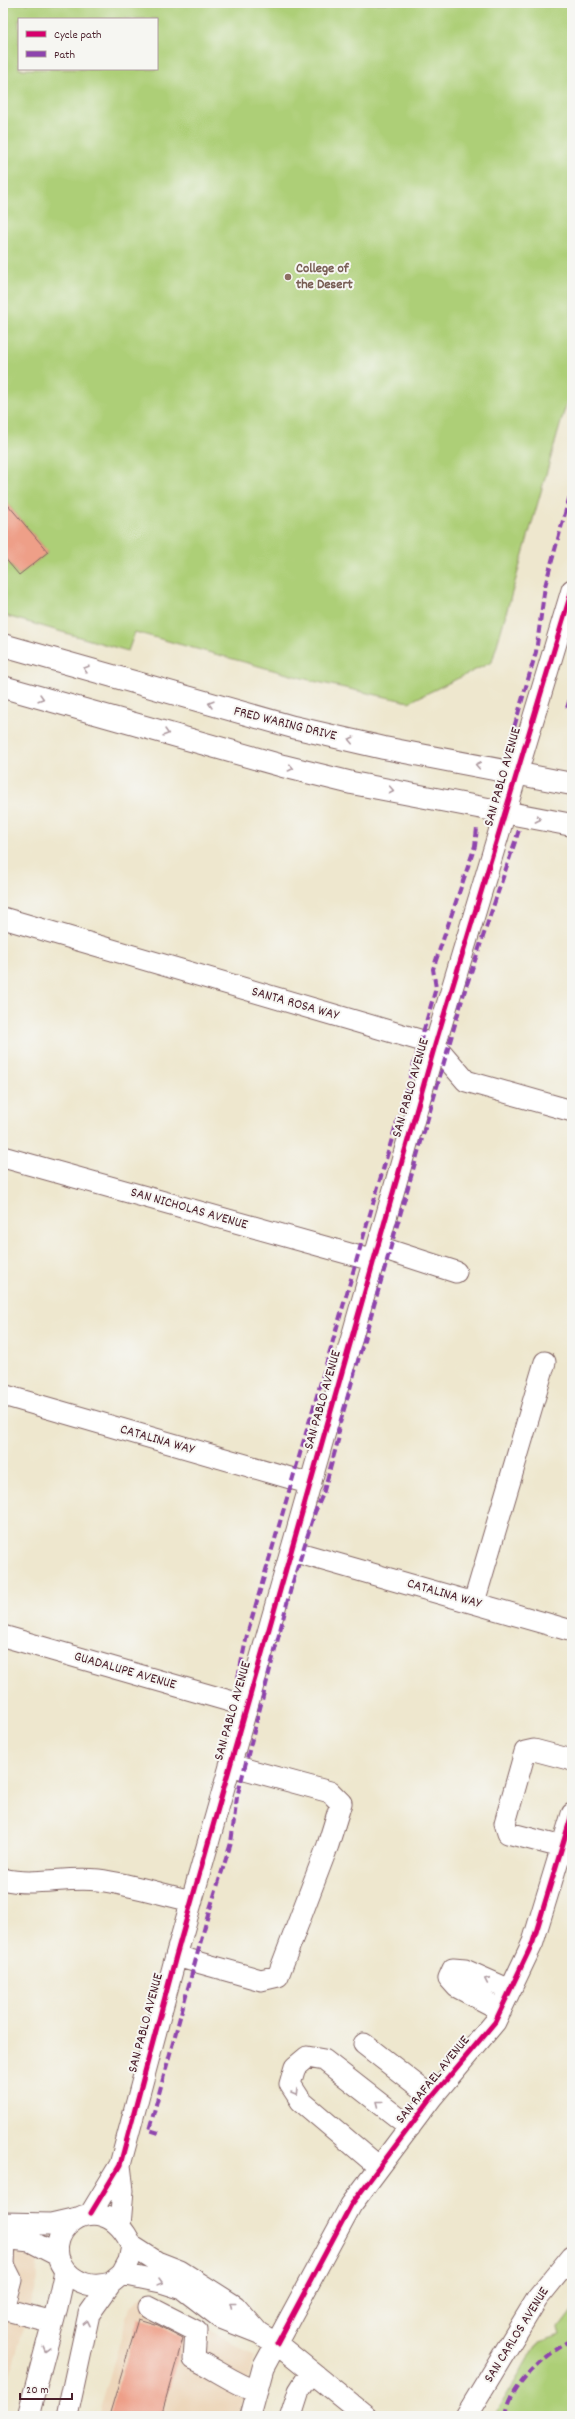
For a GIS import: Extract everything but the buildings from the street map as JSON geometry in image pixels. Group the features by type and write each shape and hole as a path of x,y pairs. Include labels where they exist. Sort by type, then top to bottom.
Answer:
{"main road":[{"name":"FRED WARING DRIVE","path":"3,646 293,727 384,748 572,784"},
{"path":"3,687 283,766 352,783 466,803 572,825"}],"street":[{"name":"SAN PABLO AVENUE","path":"28,2416 53,2322 61,2263 58,2240 66,2226 84,2216 120,2165 176,1956 377,1254 435,1045 572,590"},
{"name":"SANTA ROSA WAY","path":"3,918 435,1045"},
{"path":"435,1045 466,1081 572,1111"},
{"name":"SAN NICHOLAS AVENUE","path":"3,1158 377,1254 456,1272"},
{"path":"474,1602 545,1362"},
{"name":"CATALINA WAY","path":"3,1395 311,1484"},
{"name":"CATALINA WAY","path":"292,1551 572,1631"},
{"name":"GUADALUPE AVENUE","path":"3,1636 247,1706"},
{"path":"562,1847 508,1834 505,1823 525,1752 534,1750 572,1760"},
{"path":"176,1956 261,1980 278,1976 328,1845 341,1803 330,1792 230,1765"},
{"name":"SAN RAFAEL AVENUE","path":"250,2416 263,2368 351,2205 432,2097 495,2022 533,1942 572,1814"},
{"path":"3,1879 20,1883 59,1880 98,1880 192,1901"},
{"path":"501,2010 461,1978 510,1990"},
{"path":"364,2044 432,2097"},
{"path":"380,2167 301,2101 290,2084 295,2066 306,2057 324,2060 410,2127"},
{"name":"SAN PABLO AVENUE","path":"120,2165 123,2190 120,2225"},
{"path":"4,2233 33,2225 84,2216 108,2218 120,2225 132,2246 157,2262 180,2271 235,2306 259,2333"},
{"path":"4,2233 30,2241 61,2263 79,2282 98,2287 117,2278 161,2282 182,2289 209,2309 233,2324 259,2333 277,2344 366,2416"},
{"path":"4,2233 4,2265 11,2279 4,2309 53,2322"},
{"path":"68,2416 89,2314 129,2261 132,2246"},
{"name":"SAN CARLOS AVENUE","path":"466,2416 537,2300 572,2256"},
{"path":"149,2307 194,2329"},
{"path":"209,2309 194,2329 196,2338 194,2359 218,2370 238,2385 257,2391"},
{"path":"291,2416 299,2391 311,2372"}],"shaded area":[{"path":"3,2244 36,2251 38,2280 3,2399"},
{"path":"145,2294 165,2299 176,2305 191,2317 255,2357 238,2416 98,2416 130,2307"}],"green space":[{"name":"College of the Desert","path":"3,3 572,3 572,384 492,662 409,702 313,681 135,632 128,651 3,615 3,556 19,575 48,552 3,499"},
{"path":"572,2311 572,2416 494,2416 539,2342 561,2335 559,2328"}],"marked path":[{"path":"511,738 536,652 545,586 572,488"},
{"path":"567,708 572,693"},
{"path":"238,1678 247,1635 436,988 433,969 475,846 477,828"},
{"path":"159,2133 149,2130 208,1915 231,1843 237,1797 291,1588 315,1512 323,1494 339,1437 338,1430 464,993 519,830"},
{"path":"506,2416 514,2393 522,2382 541,2362 572,2340"}],"cycle path":[{"path":"91,2213 120,2165 176,1956 435,1045 572,590"},
{"path":"277,2344 351,2205 432,2097 495,2022 533,1942 572,1814"}],"place":[{"name":"College of the Desert","path":"288,277"}]}
